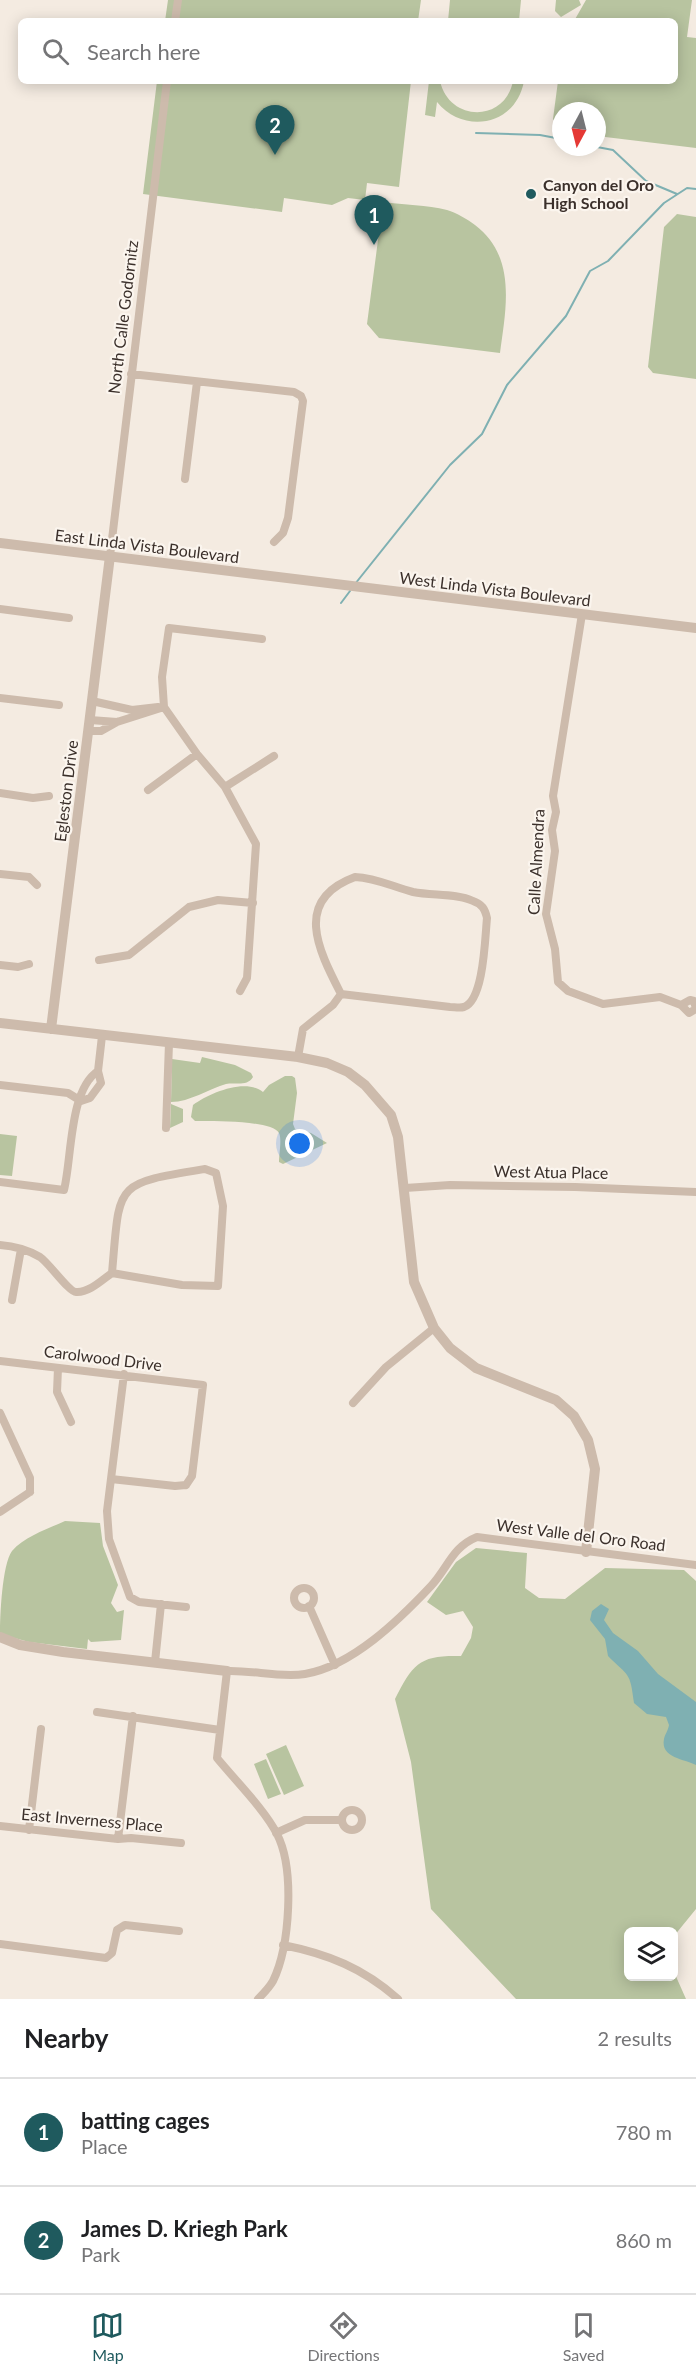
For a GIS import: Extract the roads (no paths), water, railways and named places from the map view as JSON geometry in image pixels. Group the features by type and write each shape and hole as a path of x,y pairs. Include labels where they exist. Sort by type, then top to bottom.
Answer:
{"street":[{"path":"175,18 178,0"},
{"name":"North Calle Godornitz","path":"110,556 167,84"},
{"path":"131,374 294,392 301,396 303,401 288,518 283,533 274,542"},
{"path":"185,479 197,382"},
{"name":"East Linda Vista Boulevard","path":"0,543 291,579"},
{"name":"Egleston Drive","path":"51,1029 110,556"},
{"name":"West Linda Vista Boulevard","path":"291,579 696,628"},
{"path":"0,609 69,618"},
{"name":"Calle Almendra","path":"582,614 553,796 556,812 552,830 555,851 546,914 555,949 558,982 577,995 603,1004 660,997 681,1005"},
{"path":"240,991 246,978 256,844 225,787 197,754 164,707 162,677 169,628 262,639"},
{"path":"0,698 59,705"},
{"path":"92,701 132,710 164,707"},
{"path":"112,706 117,722"},
{"path":"89,725 117,722 164,707"},
{"path":"147,790 197,754"},
{"path":"225,787 274,756"},
{"path":"0,793 33,798 49,796"},
{"path":"0,874 29,877 37,885"},
{"path":"355,877 374,878 415,892 470,899 486,910 478,988 474,999 464,1007 341,994 316,941 316,912 325,895 341,882 355,877"},
{"path":"99,960 129,955 189,907 218,900 253,903"},
{"path":"0,965 18,967 29,964"},
{"path":"298,1057 303,1029 333,1005 341,994"},
{"path":"0,1023 298,1057 348,1072 380,1100 391,1115 398,1137 414,1282 434,1328 466,1361 495,1377 546,1394 564,1406 583,1429 592,1450 595,1469 586,1552"},
{"path":"81,1101 90,1098 101,1083 98,1071 102,1036"},
{"path":"164,1042 166,1128"},
{"path":"0,1084 68,1093 81,1101"},
{"path":"0,1182 64,1190 74,1124 81,1101"},
{"path":"0,1245 21,1249 46,1262 69,1290 76,1292 91,1288 112,1273 182,1285 218,1286 223,1206 216,1173 205,1169 185,1172 145,1179 129,1188 120,1204 112,1273"},
{"name":"West Atua Place","path":"405,1188 450,1185 532,1186 674,1189 696,1192"},
{"path":"12,1300 21,1249"},
{"path":"353,1403 394,1359 434,1328"},
{"name":"Carolwood Drive","path":"0,1361 203,1385 192,1476 187,1486 111,1479"},
{"path":"58,1368 57,1392 71,1422"},
{"path":"124,1374 107,1511 109,1539 131,1600 186,1607"},
{"path":"0,1413 30,1478 32,1492 0,1512"},
{"name":"West Valle del Oro Road","path":"0,1637 20,1645 227,1671 304,1674 335,1665 354,1655 426,1591 464,1543 477,1537 696,1565"},
{"path":"155,1662 161,1604"},
{"path":"309,1606 335,1665"},
{"path":"227,1671 217,1758 276,1833 287,1864 288,1886 283,1945 273,1982 258,1999"},
{"path":"97,1712 220,1730"},
{"path":"118,1839 133,1716"},
{"path":"29,1830 41,1729"},
{"path":"276,1833 305,1820 342,1820"},
{"name":"East Inverness Place","path":"0,1826 118,1839 181,1843"},
{"path":"0,1944 106,1958 112,1953 117,1930 125,1925 179,1931"},
{"path":"283,1945 320,1952 352,1967 382,1984 398,1999"}],"water":[{"path":"601,1604 609,1609 604,1620 613,1633 638,1651 658,1674 696,1702 696,1765 674,1757 666,1750 664,1739 669,1725 666,1717 647,1714 634,1703 630,1680 608,1656 605,1639 590,1620 592,1611"}],"waterway":[{"path":"476,133 552,137"},
{"path":"606,149 613,150 646,181 677,194"},
{"path":"355,584 450,465 482,434 507,385 566,316 590,271 608,261 664,203 687,188 696,189"},
{"path":"341,603 350,591"}],"place":[{"name":"James D. Kriegh Park","path":"275,155"},
{"name":"Canyon del Oro High School","path":"531,194"},
{"name":"batting cages","path":"374,245"}]}
